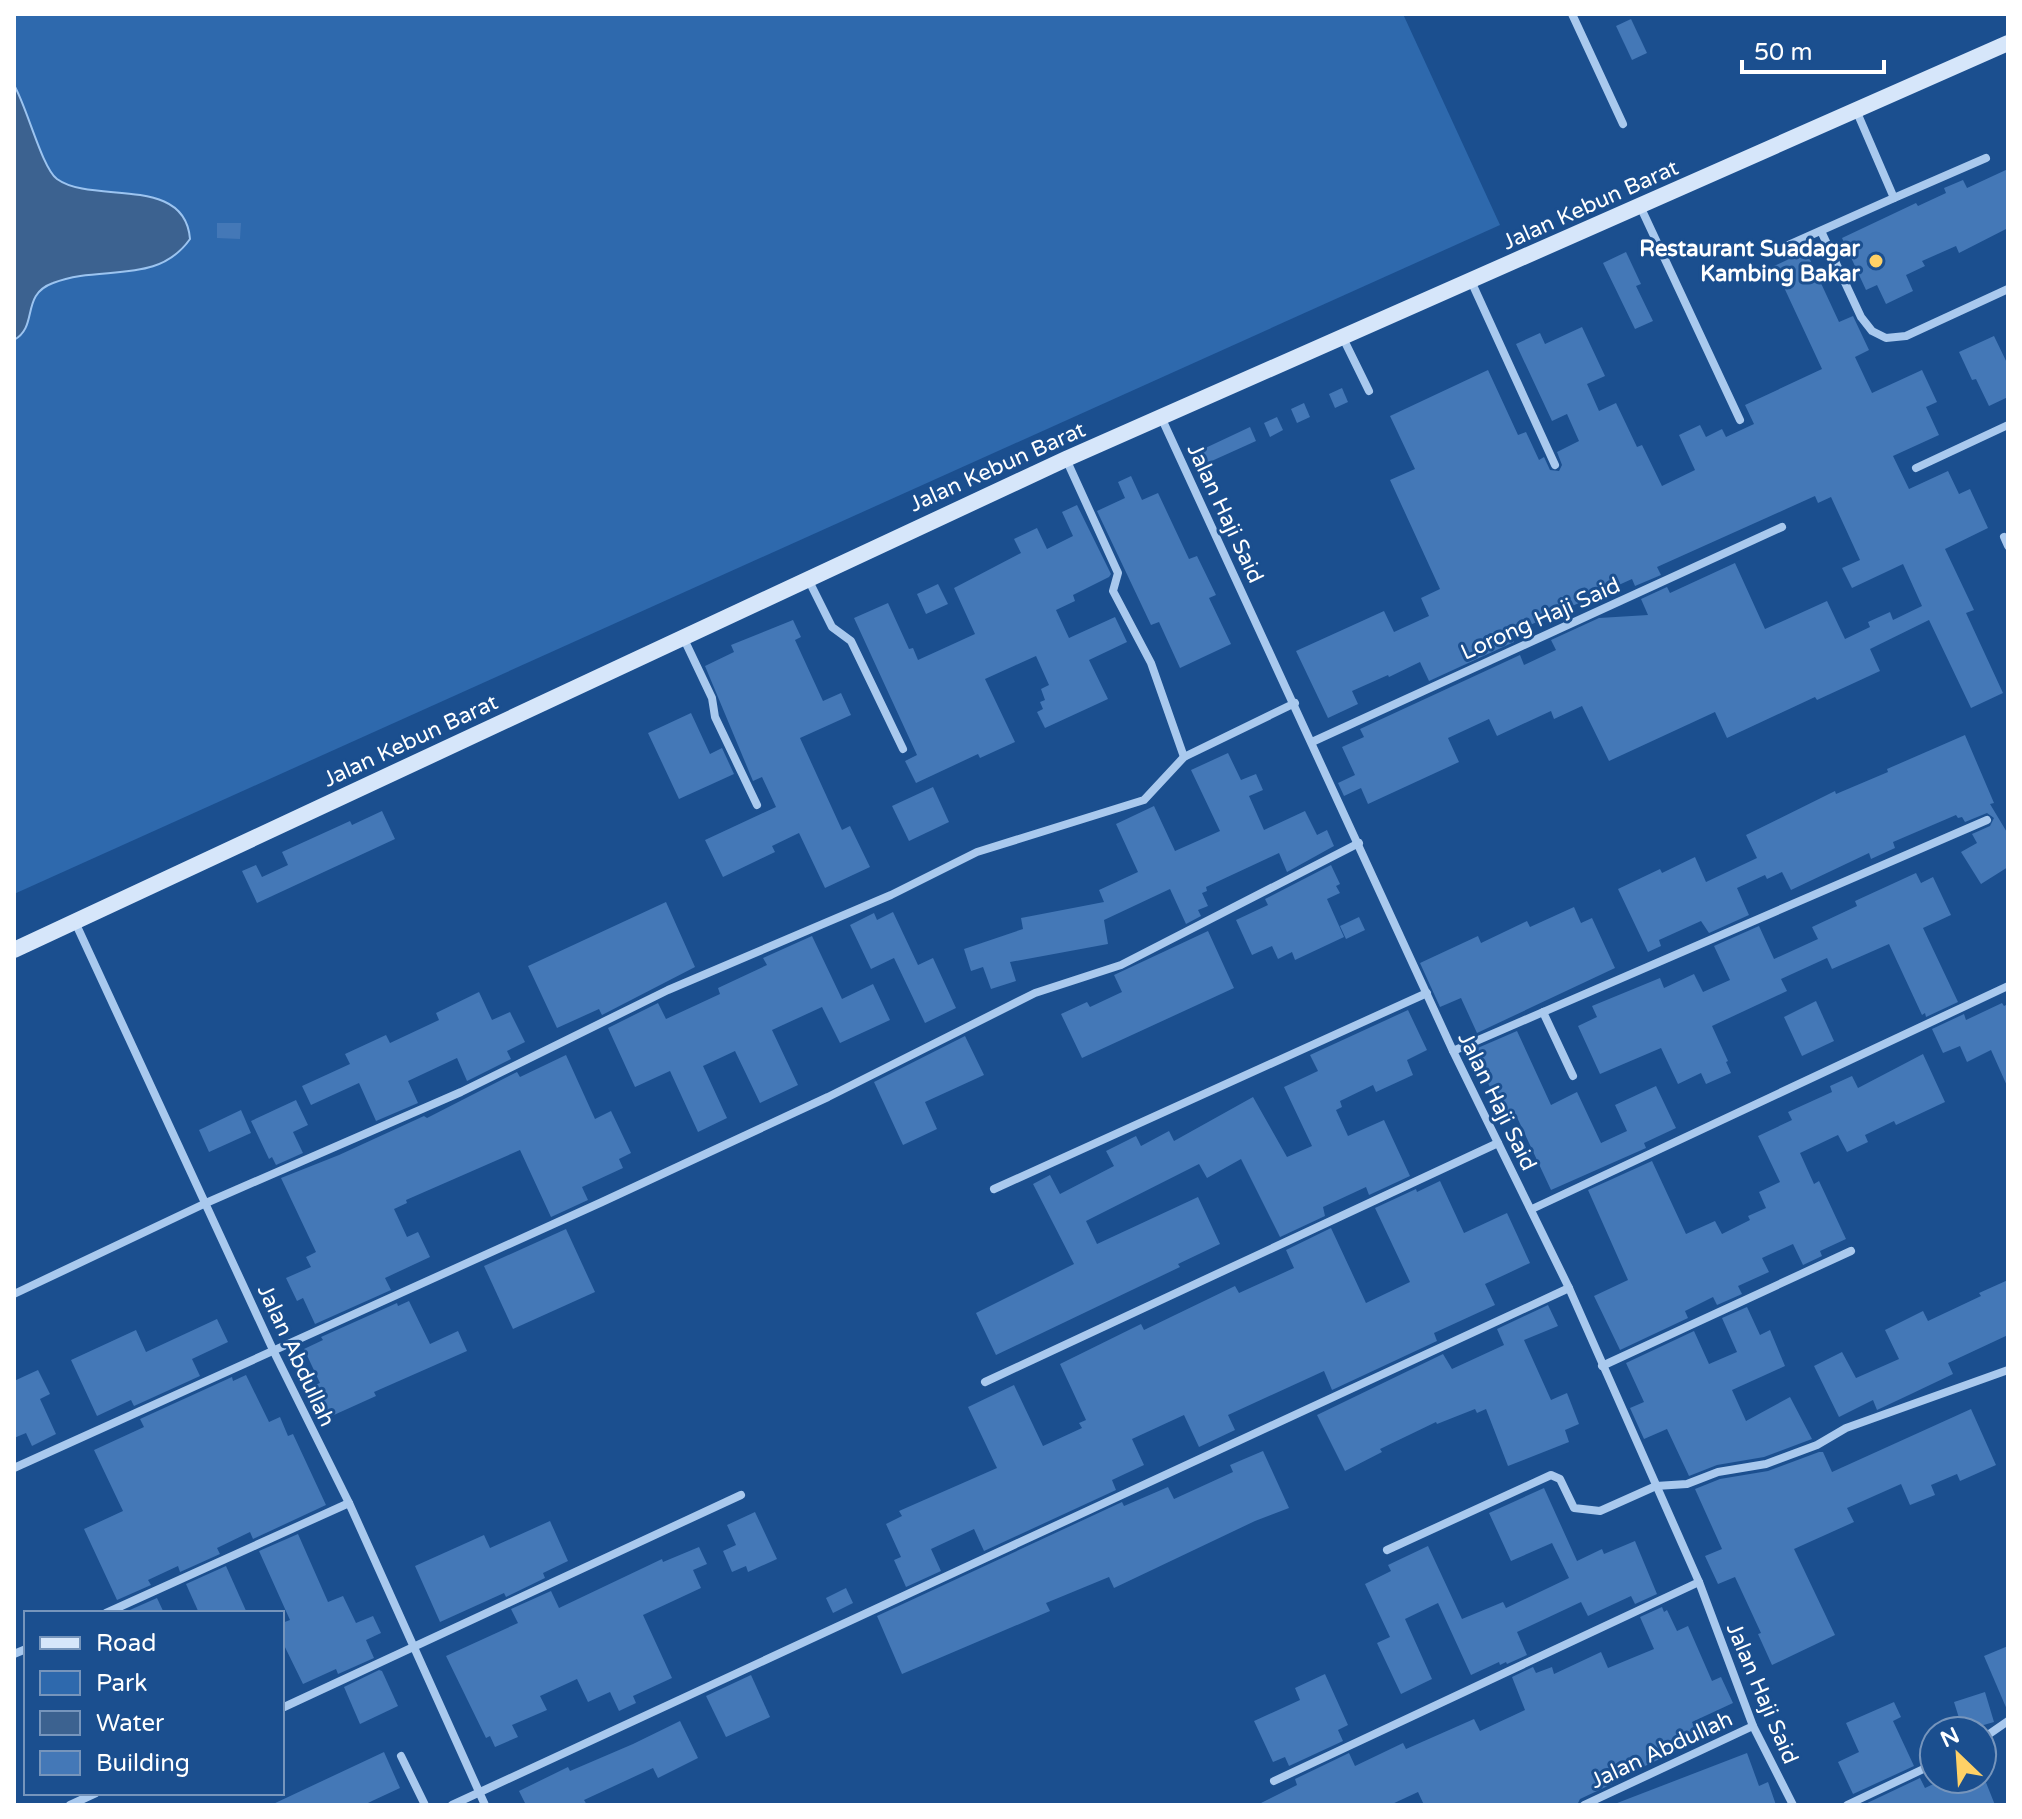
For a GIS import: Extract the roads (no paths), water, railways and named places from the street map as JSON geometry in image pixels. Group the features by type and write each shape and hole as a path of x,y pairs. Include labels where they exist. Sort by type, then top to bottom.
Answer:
{"main road":[{"name":"Jalan Kebun Barat","path":"14,950 1066,459 2008,43"}],"street":[{"path":"1572,14 1623,124"},
{"path":"1855,110 1894,198"},
{"path":"1784,247 1986,158"},
{"path":"1640,206 1740,420"},
{"path":"1821,231 1861,317 1872,331 1886,338 1906,336 2008,289"},
{"path":"1470,280 1555,465"},
{"path":"1343,338 1369,391"},
{"name":"Jalan Haji Said","path":"1161,416 1453,1051 1569,1288 1699,1582 1753,1726 1793,1805"},
{"path":"1916,468 2008,425"},
{"path":"1066,459 1118,573 1113,591 1151,663 1184,757"},
{"name":"Lorong Haji Said","path":"1312,742 1782,527"},
{"path":"808,578 832,627 851,641 903,749"},
{"path":"683,637 712,698 715,717 757,805"},
{"path":"14,1294 206,1203 461,1092 668,990 891,895 977,852 1144,800 1184,757 1295,703"},
{"path":"1453,1051 1752,919 1987,820"},
{"path":"14,1468 828,1097 1035,993 1121,965 1359,843"},
{"name":"Jalan Abdullah","path":"75,922 274,1352 349,1503 485,1805"},
{"path":"1532,1209 2008,986"},
{"path":"994,1189 1427,993"},
{"path":"1543,1012 1573,1076"},
{"path":"985,1382 1498,1143"},
{"path":"1602,1366 1851,1251"},
{"path":"452,1805 1569,1288"},
{"path":"1387,1550 1551,1475 1560,1479 1574,1508 1600,1511 1656,1486 1687,1484 1718,1472 1766,1464 1817,1445 1846,1428 2008,1370"},
{"path":"284,1707 741,1495"},
{"path":"110,1611 349,1503"},
{"path":"1274,1781 1699,1582"},
{"name":"Jalan Abdullah","path":"1584,1805 1753,1726"},
{"path":"401,1756 425,1805"},
{"path":"1847,1805 1918,1772"},
{"path":"70,1805 92,1795"}],"water":[{"path":"14,85 46,163 57,179 92,190 155,198 172,206 184,219 190,239 177,254 145,269 71,278 43,288 36,295 26,327 14,340"}],"place":[{"name":"Restaurant Suadagar Kambing Bakar","path":"1876,261"}]}
